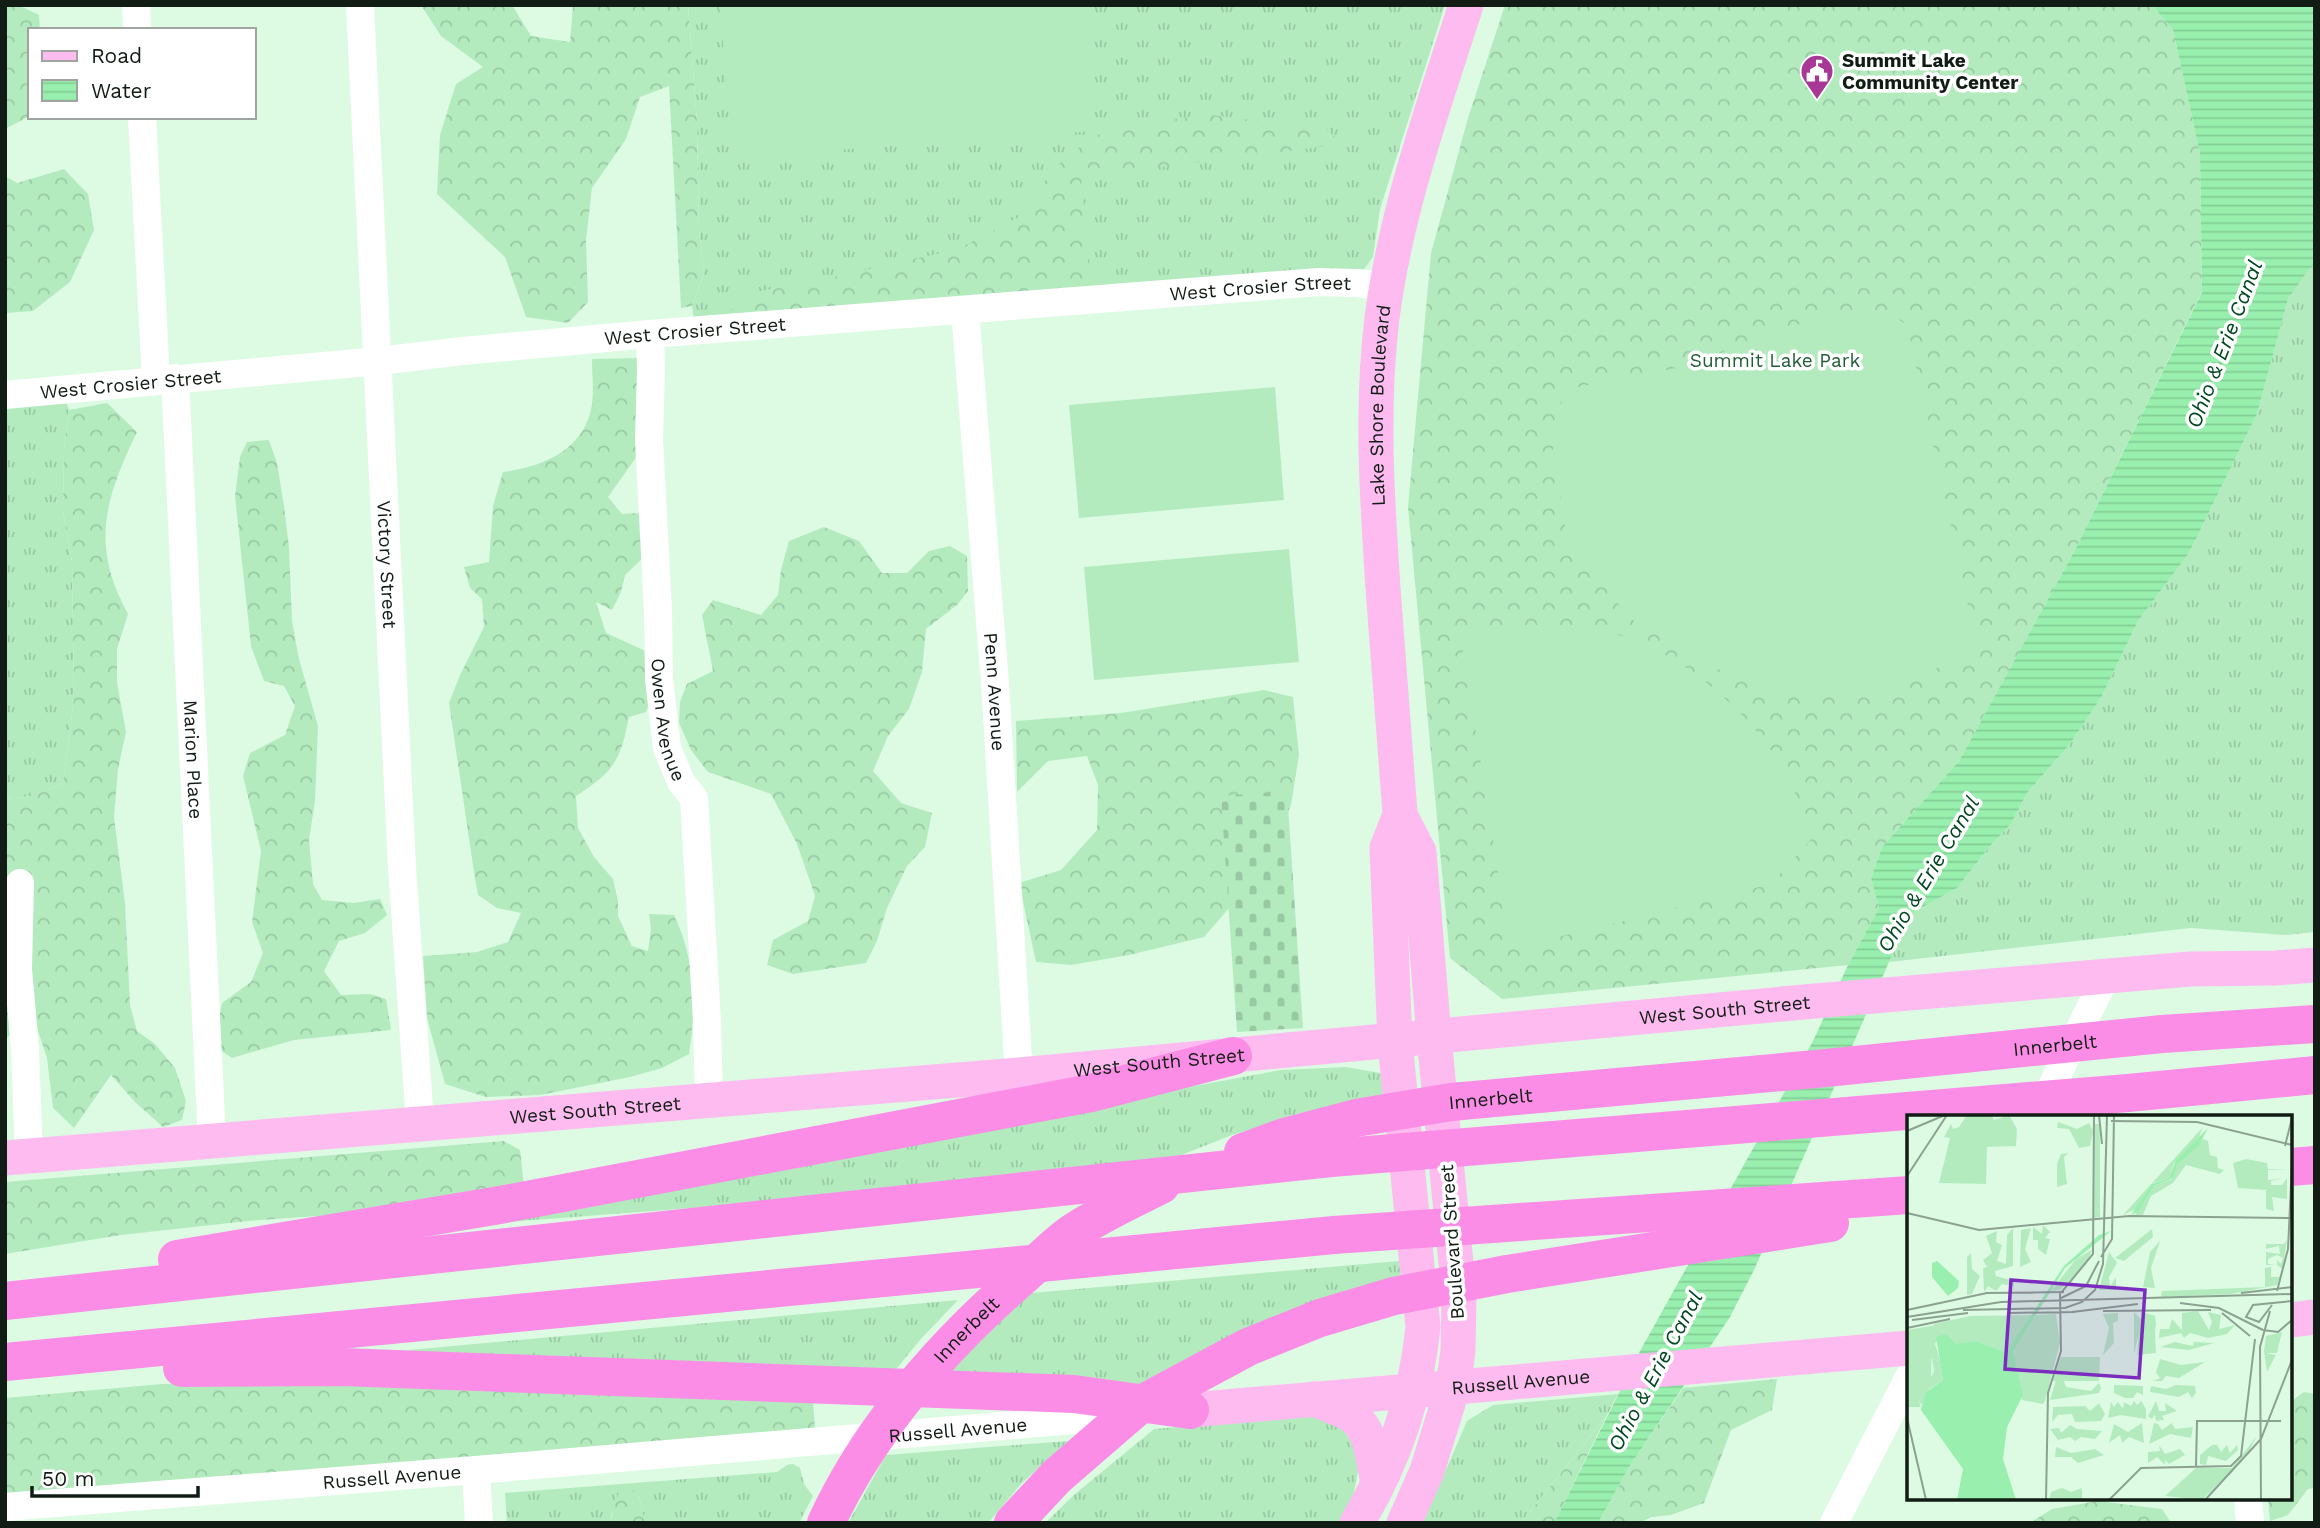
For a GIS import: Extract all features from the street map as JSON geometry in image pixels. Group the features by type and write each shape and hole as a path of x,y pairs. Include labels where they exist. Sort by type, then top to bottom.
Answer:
{"highway":[{"name":"Innerbelt","path":"826,1523 865,1454 901,1402 980,1312 1080,1228 1108,1211 1172,1180 1284,1137 1356,1118 1451,1102 2162,1034 2315,1024"},
{"path":"5,1288 555,1195 1091,1093 1233,1056"},
{"path":"5,1301 1331,1158 2128,1093 2315,1075"},
{"path":"2292,1167 2315,1165"},
{"path":"5,1362 1334,1235 1907,1195"},
{"path":"1015,1520 1057,1476 1138,1406 1248,1347 1320,1318 1394,1296 1507,1274 1789,1228 1907,1212"},
{"path":"5,1375 185,1368 342,1367 1074,1394 1191,1410"}],"main road":[{"name":"Lake Shore Boulevard","path":"1434,1037 1419,852 1400,815 1374,447 1377,373 1387,287 1411,178 1465,5"},
{"name":"Lake Shore Boulevard","path":"1395,1042 1387,848 1400,815"},
{"name":"West South Street","path":"17,1157 1019,1075 2190,970 2315,965"},
{"name":"Boulevard Street","path":"1404,1523 1427,1471 1452,1387 1458,1351 1459,1294 1434,1037"},
{"name":"Boulevard Street","path":"1357,1523 1396,1444 1413,1391 1423,1327 1423,1304 1395,1042"},
{"path":"2292,1320 2315,1317"},
{"name":"Russell Avenue","path":"1191,1410 1907,1348"},
{"path":"1314,1399 1352,1416 1363,1427 1378,1483"}],"street":[{"path":"136,5 137,28"},
{"name":"Victory Street","path":"360,5 402,867 420,1124"},
{"name":"Marion Place","path":"142,119 166,379 212,1140"},
{"name":"West Crosier Street","path":"5,395 650,334 1319,282 1387,287"},
{"name":"Penn Avenue","path":"965,310 995,683 1019,1075"},
{"name":"Owen Avenue","path":"650,334 649,439 659,679 667,748 681,782 694,798 709,1100"},
{"path":"17,1157 25,1049 18,969 20,884"},
{"path":"2038,1115 2105,978"},
{"path":"1834,1523 1907,1381"},
{"name":"Russell Avenue","path":"5,1507 90,1511 476,1470 1191,1410"},
{"path":"476,1470 479,1523"},
{"path":"2248,1500 2250,1523"}],"green space":[{"path":"5,5 18,5 39,15 40,28 28,28 28,117 5,129"},
{"path":"421,5 512,5 531,36 570,42 573,5 688,5 697,122 699,230 704,274 692,306 681,308 669,86 640,97 626,139 592,188 586,240 588,302 568,323 526,317 505,257 437,194 440,135 456,84 483,67 441,36"},
{"path":"688,5 1445,5 1380,209 1373,257 1364,269 694,320 692,306 704,274 699,230 697,122"},
{"path":"720,5 1084,5 1093,131 732,158"},
{"name":"Summit Lake Park","path":"1505,5 2152,5 2173,30 2200,154 2202,291 2076,548 1959,761 1882,847 1871,878 1879,908 1848,965 1502,999 1450,958 1408,507 1431,253 1468,118"},
{"path":"1211,115 1326,129 1343,144 1081,177 1091,277 1084,291 717,319 756,292 958,249 1021,216 1054,168 1092,137 1128,124"},
{"path":"64,169 88,194 94,230 70,282 33,311 5,313 5,176 17,183"},
{"path":"2315,265 2315,932 2285,935 2191,928 1889,962 1914,912 1957,888 2011,824 2027,793 2070,744 2102,696 2138,621 2189,553 2257,414 2288,299 2309,268"},
{"path":"1882,309 1907,325 1977,647 1893,691 1807,697 1757,687 1694,658 1631,619 1581,558 1566,532 1553,450 1563,390 1697,364 1774,329"},
{"path":"640,358 640,439 635,459 608,497 622,514 638,513 648,525 643,558 625,575 621,592 612,610 596,602 606,633 650,653 653,692 646,712 629,717 614,764 608,772 576,796 578,828 594,857 613,879 618,916 632,946 648,951 651,929 649,914 674,915 686,949 692,983 693,1018 689,1054 662,1068 630,1077 540,1095 486,1097 445,1084 427,1018 423,956 477,952 508,942 521,913 497,908 478,895 475,879 449,703 484,627 482,599 470,588 464,567 489,562 493,506 503,472 533,466 547,460 572,444 581,433 592,404 592,359"},
{"path":"1275,387 1284,500 1079,518 1069,405"},
{"path":"65,398 69,410 64,451 63,511 72,562 74,699 63,783 32,796 5,799 5,404"},
{"path":"107,403 137,432 117,479 106,522 109,566 128,614 117,649 117,682 126,732 118,769 114,817 125,903 130,1005 137,1031 155,1044 175,1068 186,1101 182,1120 163,1127 135,1102 111,1075 74,1128 53,1108 47,1058 35,1022 5,1038 5,799 32,796 63,783 74,699 72,562 63,511 64,451 69,410"},
{"path":"269,440 277,463 284,506 289,547 292,621 299,659 318,726 315,801 309,840 313,884 322,900 354,903 380,899 387,915 365,933 339,941 324,971 341,995 370,994 386,999 391,1030 294,1040 232,1058 220,1050 217,1028 222,1003 251,982 263,953 252,922 261,851 243,776 250,753 285,735 295,706 284,686 264,681 251,646 235,496 240,457 247,442"},
{"path":"824,527 859,541 882,573 907,573 929,551 950,546 967,556 968,591 957,605 926,629 922,672 909,709 888,736 873,771 901,803 932,813 925,847 907,866 866,963 793,974 767,965 773,940 808,921 815,896 797,844 771,794 708,772 691,750 679,723 680,702 687,684 713,671 702,615 713,600 761,615 778,595 789,541"},
{"path":"1289,549 1299,662 1094,680 1084,567"},
{"path":"1554,625 1618,635 1668,656 1716,690 1758,732 1788,777 1812,838 1771,884 1522,946 1509,939 1460,633 1509,626"},
{"path":"1264,690 1293,697 1299,755 1291,805 1268,863 1204,937 1129,955 1071,965 1036,962 1019,883 1061,870 1097,830 1098,785 1087,756 1048,761 1017,792 1016,721 1121,713"},
{"path":"1287,791 1303,1028 1237,1032 1221,796"},
{"path":"1346,1067 1386,1074 1396,1091 1296,1115 1232,1135 1156,1165 692,1208 415,1229 1281,1070"},
{"path":"504,1141 520,1150 524,1187 431,1208 248,1221 121,1235 5,1254 5,1182"},
{"path":"1399,1261 1401,1277 1134,1390 943,1381 965,1355 1031,1293"},
{"path":"958,1300 889,1378 409,1361 409,1350"},
{"path":"1777,1379 1772,1410 1731,1430 1704,1503 1671,1515 1651,1517 1640,1523 1598,1523 1629,1467 1683,1388"},
{"path":"162,1384 400,1385 813,1402 815,1428 5,1496 5,1398"},
{"path":"2304,1392 2315,1394 2315,1488 2308,1489 2288,1515 2270,1521 2268,1500 2292,1500 2292,1401"},
{"path":"1618,1394 1607,1415 1521,1523 1423,1523 1467,1421 1493,1405"},
{"path":"1318,1415 1335,1418 1361,1456 1352,1502 1339,1523 1045,1523 1075,1494 1154,1429"},
{"path":"1607,1415 1554,1523 1521,1523"},
{"path":"1068,1441 1021,1484 988,1523 848,1523 886,1455"},
{"path":"793,1464 800,1468 804,1484 813,1496 799,1523 645,1523 639,1496 612,1513 610,1523 507,1523 505,1493 777,1472"},
{"path":"630,1486 639,1496 645,1523 610,1523 618,1494"},
{"path":"2098,1501 2162,1509 2170,1521 2030,1523 2052,1509"}],"water":[{"name":"Ohio & Erie Canal","path":"2152,5 2315,5 2315,265 2309,269 2288,299 2257,414 2189,553 2138,621 2102,696 2070,744 2027,793 2011,824 1957,888 1914,912 1889,962 1754,1270 1730,1317 1629,1467 1598,1523 1554,1523 1640,1351 1813,1041 1848,965 1879,908 1871,878 1882,847 1959,761 2076,548 2202,292 2200,154 2173,30"}],"place":[{"name":"Summit Lake Community Center","path":"1817,101"}]}
